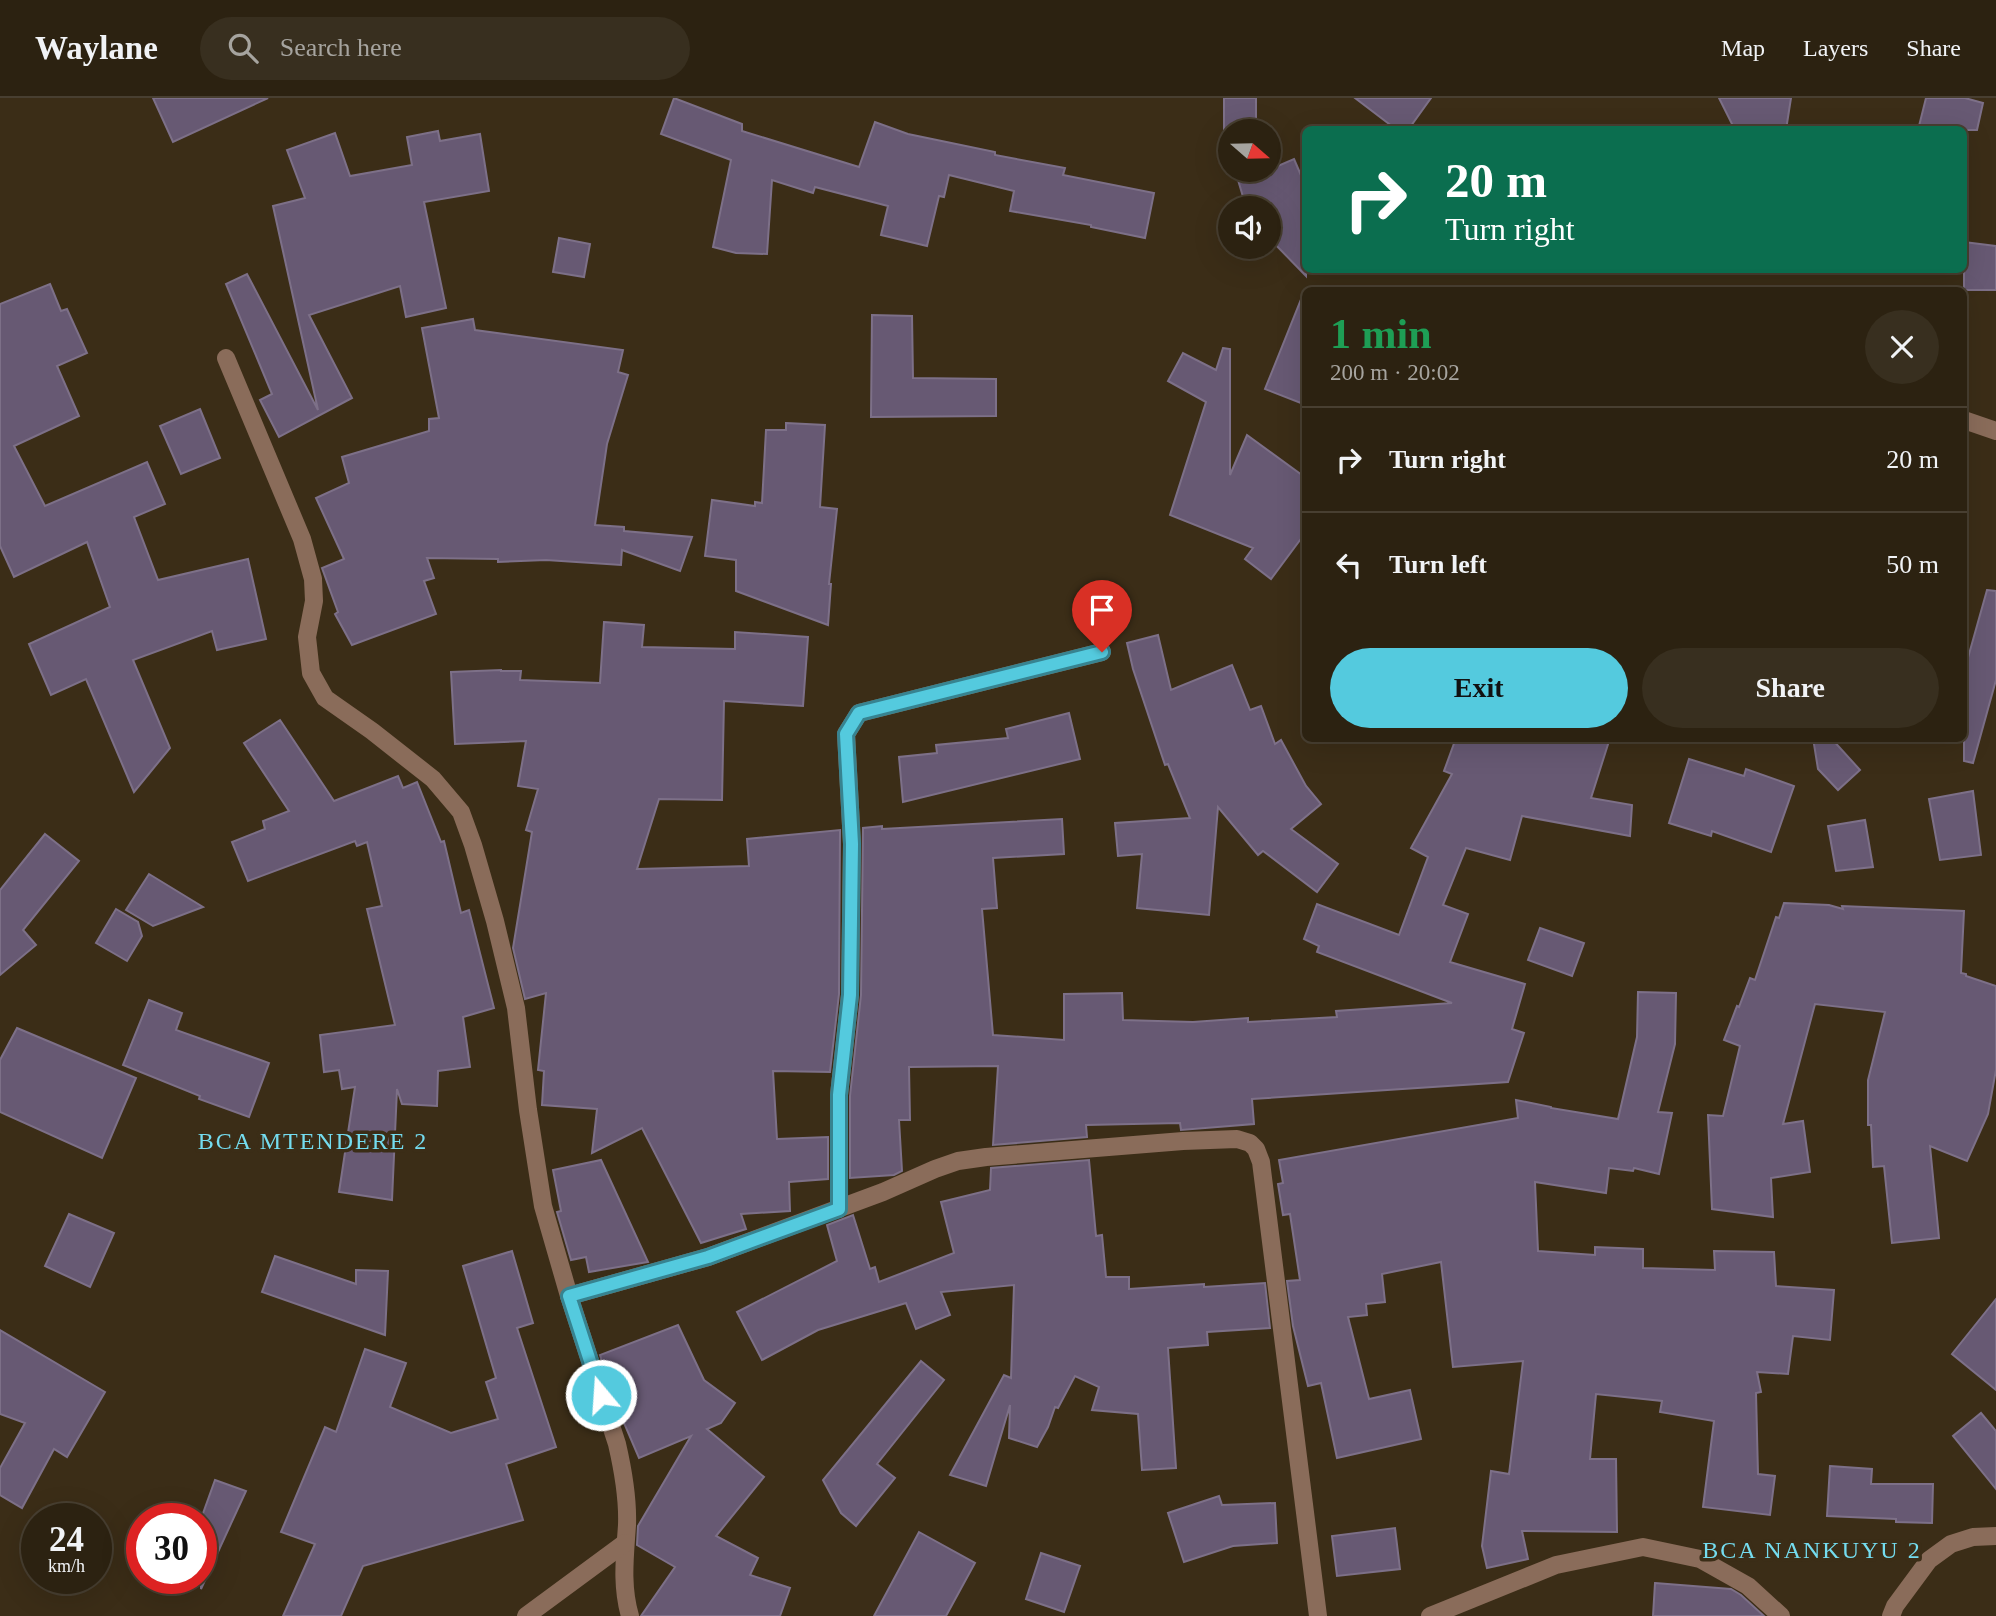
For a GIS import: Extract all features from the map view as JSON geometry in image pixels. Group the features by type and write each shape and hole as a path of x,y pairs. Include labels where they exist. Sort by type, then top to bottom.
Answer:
{"street":[{"path":"226,358 302,539 313,579 314,601 307,637 311,673 325,698 433,779 461,812 473,845 516,1008 543,1206 622,1466 627,1523 623,1578 625,1601 630,1616"},
{"path":"1967,421 1996,431"},
{"path":"839,1209 839,1095 850,995 852,844 846,734 859,713 1102,652"},
{"path":"569,1296 708,1257 839,1209 958,1161 1183,1141 1237,1139 1250,1143 1256,1149 1261,1162 1318,1616"},
{"path":"1891,1616 1895,1606 1928,1560 1951,1544 1973,1537 1996,1536"},
{"path":"526,1616 625,1543"},
{"path":"1430,1616 1556,1565 1643,1548 1700,1559 1748,1586 1780,1616"}],"building":[{"path":"153,98 268,98 173,142"},
{"path":"674,98 742,124 742,131 859,167 875,122 908,134 995,152 995,155 1065,168 1063,175 1154,193 1145,238 1091,225 1010,211 1014,191 949,175 944,197 939,196 927,246 881,235 888,206 815,187 813,193 772,180 767,254 736,253 713,247 731,160 661,134"},
{"path":"1224,98 1256,98 1256,119 1224,119"},
{"path":"1355,98 1431,98 1411,126 1392,126"},
{"path":"1719,98 1791,98 1787,126 1733,126"},
{"path":"1926,98 1965,98 1983,103 1977,130 1967,130 1967,126 1919,126"},
{"path":"438,131 440,141 480,134 489,191 424,202 446,308 406,317 400,286 309,315 352,398 279,437 260,400 272,394 226,284 247,274 318,410 273,206 305,198 287,150 335,133 350,176 412,165 407,137"},
{"path":"1294,159 1302,178 1302,272 1281,250 1281,196 1243,196 1239,182 1281,182 1281,165"},
{"path":"559,238 590,244 584,277 553,272"},
{"path":"1967,242 1996,246 1996,290 1967,290 1967,287 1964,287"},
{"path":"50,284 61,311 67,309 87,353 57,366 79,416 14,446 45,506 147,462 165,504 134,517 158,580 248,559 266,639 217,650 212,631 133,660 170,748 134,792 86,679 51,695 29,644 110,607 87,542 14,577 0,546 0,304"},
{"path":"1302,297 1302,403 1265,389"},
{"path":"872,315 912,316 913,378 996,379 996,416 871,417"},
{"path":"473,319 475,330 623,350 618,372 628,375 607,444 595,525 624,527 624,531 692,537 680,571 622,550 621,565 546,560 498,562 498,559 427,558 434,578 424,581 436,614 352,645 335,614 338,612 322,568 344,559 316,498 349,483 342,457 429,431 429,419 439,418 422,328"},
{"path":"1223,348 1230,349 1230,475 1247,435 1302,475 1302,537 1271,579 1245,559 1253,548 1170,515 1206,402 1168,381 1183,353 1216,370"},
{"path":"200,409 220,458 181,474 160,426"},
{"path":"786,423 825,425 820,507 837,509 829,584 828,625 736,591 736,560 705,556 712,500 755,506 755,502 762,503 766,430 786,430"},
{"path":"1987,590 1996,591 1996,680 1973,763 1964,761 1964,742 1967,742 1967,661"},
{"path":"604,622 644,625 642,647 735,649 735,632 808,637 803,706 724,701 722,800 659,799 637,869 749,866 747,839 840,830 839,994 830,1072 773,1071 777,1139 828,1137 828,1179 789,1182 790,1211 741,1214 746,1229 701,1243 642,1128 592,1153 597,1109 542,1105 544,1071 538,1070 546,993 525,999 513,948 532,832 526,830 538,789 518,786 526,741 455,744 451,672 521,671 520,680 600,683"},
{"path":"1158,635 1171,690 1232,665 1250,710 1261,706 1275,744 1281,740 1306,786 1321,804 1291,829 1338,864 1317,892 1263,851 1258,855 1218,807 1209,915 1137,908 1142,854 1118,856 1115,823 1190,818 1168,764 1165,765 1127,643"},
{"path":"1069,713 1080,759 903,802 899,757 937,753 936,745 1008,738 1006,729"},
{"path":"280,720 334,801 398,776 403,788 417,782 441,842 444,841 461,913 469,910 494,1008 463,1017 470,1067 438,1071 437,1106 402,1104 397,1089 392,1200 339,1192 355,1087 342,1089 339,1070 324,1072 320,1035 395,1025 367,909 382,906 367,842 357,846 355,841 248,881 232,842 265,829 263,821 289,811 244,743"},
{"path":"1455,742 1609,742 1591,798 1632,805 1630,836 1522,816 1510,860 1466,848 1443,905 1468,914 1450,962 1525,984 1512,1029 1524,1033 1508,1082 1252,1099 1254,1124 1181,1130 1180,1123 1086,1125 1087,1137 993,1145 998,1066 909,1067 910,1120 899,1120 902,1171 894,1175 850,1178 850,1096 861,995 863,828 1062,819 1064,854 993,858 997,908 982,909 993,1035 1064,1040 1064,994 1122,993 1123,1020 1193,1022 1248,1018 1248,1022 1337,1017 1336,1011 1452,1003 1317,952 1319,946 1304,939 1317,904 1399,935 1428,857 1411,848 1452,774 1444,771"},
{"path":"1814,742 1835,742 1860,770 1838,790 1818,769"},
{"path":"1689,759 1744,776 1746,769 1794,786 1771,852 1712,831 1711,836 1669,823"},
{"path":"1973,791 1981,855 1940,860 1929,799"},
{"path":"1865,820 1873,867 1836,871 1828,826"},
{"path":"45,834 79,861 23,930 36,945 0,975 0,890"},
{"path":"149,874 203,907 153,926 126,910"},
{"path":"1784,903 1829,905 1843,909 1842,906 1964,911 1961,973 1996,986 1996,1070 1988,1114 1967,1161 1930,1146 1939,1238 1892,1243 1884,1166 1873,1167 1871,1125 1868,1125 1868,1080 1885,1012 1815,1004 1783,1124 1803,1121 1810,1172 1771,1178 1773,1217 1712,1209 1708,1115 1723,1116 1740,1046 1724,1040 1750,978 1755,980 1776,917 1779,918"},
{"path":"116,909 138,922 142,936 127,961 96,943"},
{"path":"1540,928 1584,943 1572,976 1528,960"},
{"path":"1638,992 1676,993 1675,1044 1658,1112 1672,1113 1659,1174 1634,1168 1633,1171 1609,1168 1606,1193 1535,1182 1538,1251 1595,1255 1595,1247 1643,1249 1643,1268 1715,1270 1714,1251 1774,1252 1776,1286 1834,1290 1830,1340 1793,1336 1788,1374 1757,1372 1761,1392 1756,1393 1758,1474 1775,1476 1770,1515 1703,1507 1714,1421 1660,1412 1662,1401 1596,1394 1590,1459 1616,1459 1617,1532 1522,1531 1528,1559 1487,1568 1482,1546 1491,1471 1509,1474 1523,1361 1453,1367 1441,1262 1382,1274 1385,1302 1366,1304 1367,1315 1348,1317 1369,1399 1410,1390 1421,1439 1337,1458 1321,1383 1308,1386 1293,1326 1287,1281 1300,1280 1290,1214 1283,1215 1278,1184 1283,1183 1279,1160 1518,1118 1516,1100 1618,1119 1637,1037"},
{"path":"149,1000 182,1013 176,1030 269,1063 249,1117 199,1099 200,1096 123,1065"},
{"path":"17,1028 136,1078 102,1158 0,1112 0,1060"},
{"path":"601,1160 648,1262 589,1272 586,1257 571,1260 557,1212 561,1211 553,1170"},
{"path":"1089,1160 1096,1236 1102,1235 1106,1277 1129,1277 1129,1289 1265,1283 1270,1328 1207,1332 1208,1345 1168,1348 1176,1468 1142,1470 1138,1414 1092,1410 1099,1387 1075,1376 1058,1408 1055,1407 1037,1447 1009,1438 1010,1405 986,1486 950,1475 1004,1375 1011,1378 1014,1285 941,1292 950,1315 916,1329 906,1303 818,1330 762,1360 737,1312 837,1261 827,1225 853,1215 870,1269 875,1267 879,1282 954,1253 941,1202 990,1190 991,1168"},
{"path":"69,1214 114,1233 90,1287 45,1266"},
{"path":"512,1251 533,1323 517,1328 556,1447 506,1464 523,1520 363,1566 341,1616 283,1616 315,1544 281,1532 325,1427 336,1432 365,1349 406,1363 390,1407 451,1433 498,1419 486,1382 496,1378 463,1266"},
{"path":"275,1256 356,1284 356,1270 388,1271 385,1335 262,1292"},
{"path":"1996,1299 1996,1390 1952,1354"},
{"path":"678,1325 704,1380 735,1403 721,1423 707,1429 764,1477 716,1536 758,1558 750,1575 790,1588 780,1616 641,1616 675,1567 637,1545 638,1526 691,1436 639,1458 615,1402 600,1355"},
{"path":"0,1330 105,1392 67,1457 54,1449 25,1503 21,1503 21,1507 0,1495 0,1468 25,1423 0,1414"},
{"path":"921,1361 944,1380 877,1464 895,1478 856,1526 841,1513 823,1480"},
{"path":"1981,1413 1996,1431 1996,1489 1953,1436"},
{"path":"1830,1466 1872,1469 1871,1484 1933,1484 1932,1523 1827,1516"},
{"path":"215,1480 246,1491 217,1554 217,1503 207,1503"},
{"path":"1219,1496 1222,1505 1275,1503 1277,1543 1233,1546 1184,1562 1168,1513"},
{"path":"1395,1528 1400,1569 1337,1576 1332,1536"},
{"path":"919,1532 975,1563 946,1616 874,1616"},
{"path":"1041,1553 1080,1566 1064,1612 1026,1599"},
{"path":"1655,1583 1731,1589 1764,1616 1653,1616"}],"district":[{"name":"BCA MTENDERE 2","path":"313,1141"},
{"name":"BCA NANKUYU 2","path":"1812,1550"}],"route":[{"path":"601,1395 569,1296 708,1257 839,1209 839,1095 850,995 852,844 846,734 859,713 1102,652"}]}
